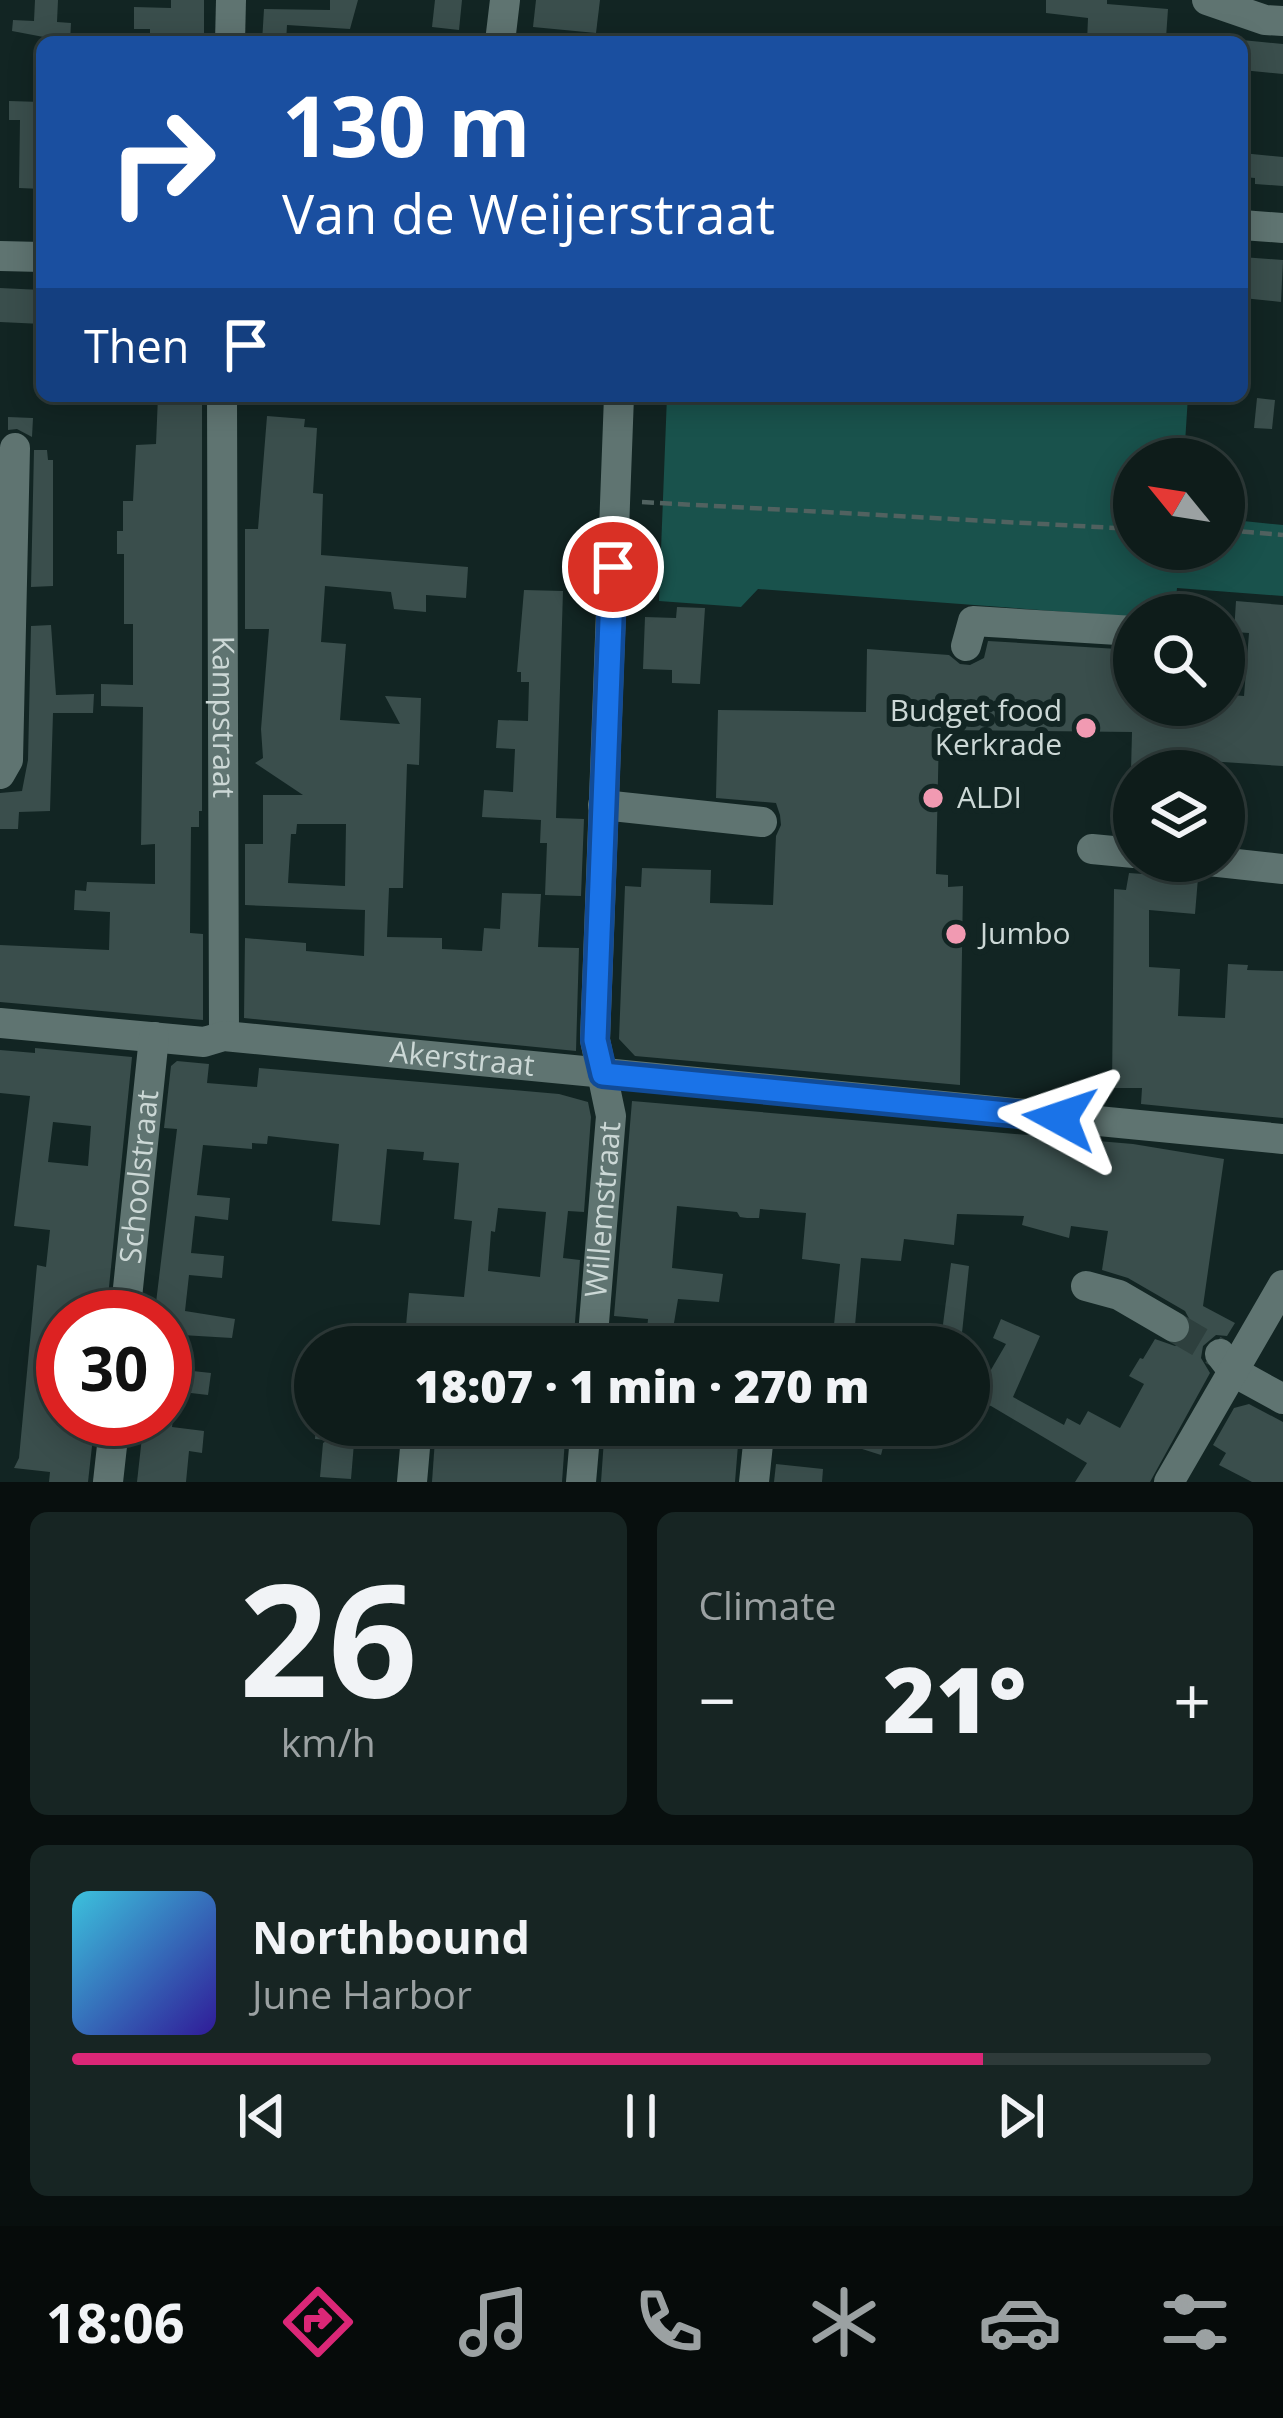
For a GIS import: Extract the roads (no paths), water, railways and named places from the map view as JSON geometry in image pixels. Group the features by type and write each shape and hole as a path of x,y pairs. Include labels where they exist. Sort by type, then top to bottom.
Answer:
{"street":[{"path":"230,36 231,0"},
{"path":"501,36 505,0"},
{"path":"1207,0 1265,20 1283,21"},
{"path":"1248,226 1283,229"},
{"path":"0,256 36,257"},
{"name":"Kampstraat","path":"222,402 224,1036"},
{"name":"Willemstraat","path":"594,1326 610,1116 595,1040 620,402"},
{"path":"0,774 8,760 15,448"},
{"path":"966,646 974,621 1113,630"},
{"path":"603,805 762,822"},
{"path":"1092,849 1113,851"},
{"path":"1245,864 1283,868"},
{"name":"Akerstraat","path":"0,1023 204,1042 224,1036 1283,1139"},
{"name":"Schoolstraat","path":"128,1290 154,1037"},
{"path":"1169,1482 1227,1363 1283,1285"},
{"path":"1086,1286 1119,1295 1174,1328"},
{"path":"1227,1363 1283,1399"},
{"path":"108,1482 112,1446"},
{"path":"412,1482 415,1446"},
{"path":"581,1482 584,1446"},
{"path":"754,1482 758,1446"}],"tunnel":[{"path":"1174,1327 1220,1354"}],"place":[{"name":"Budget food Kerkrade","path":"1086,728"},
{"name":"ALDI","path":"933,798"},
{"name":"Jumbo","path":"956,934"}]}
